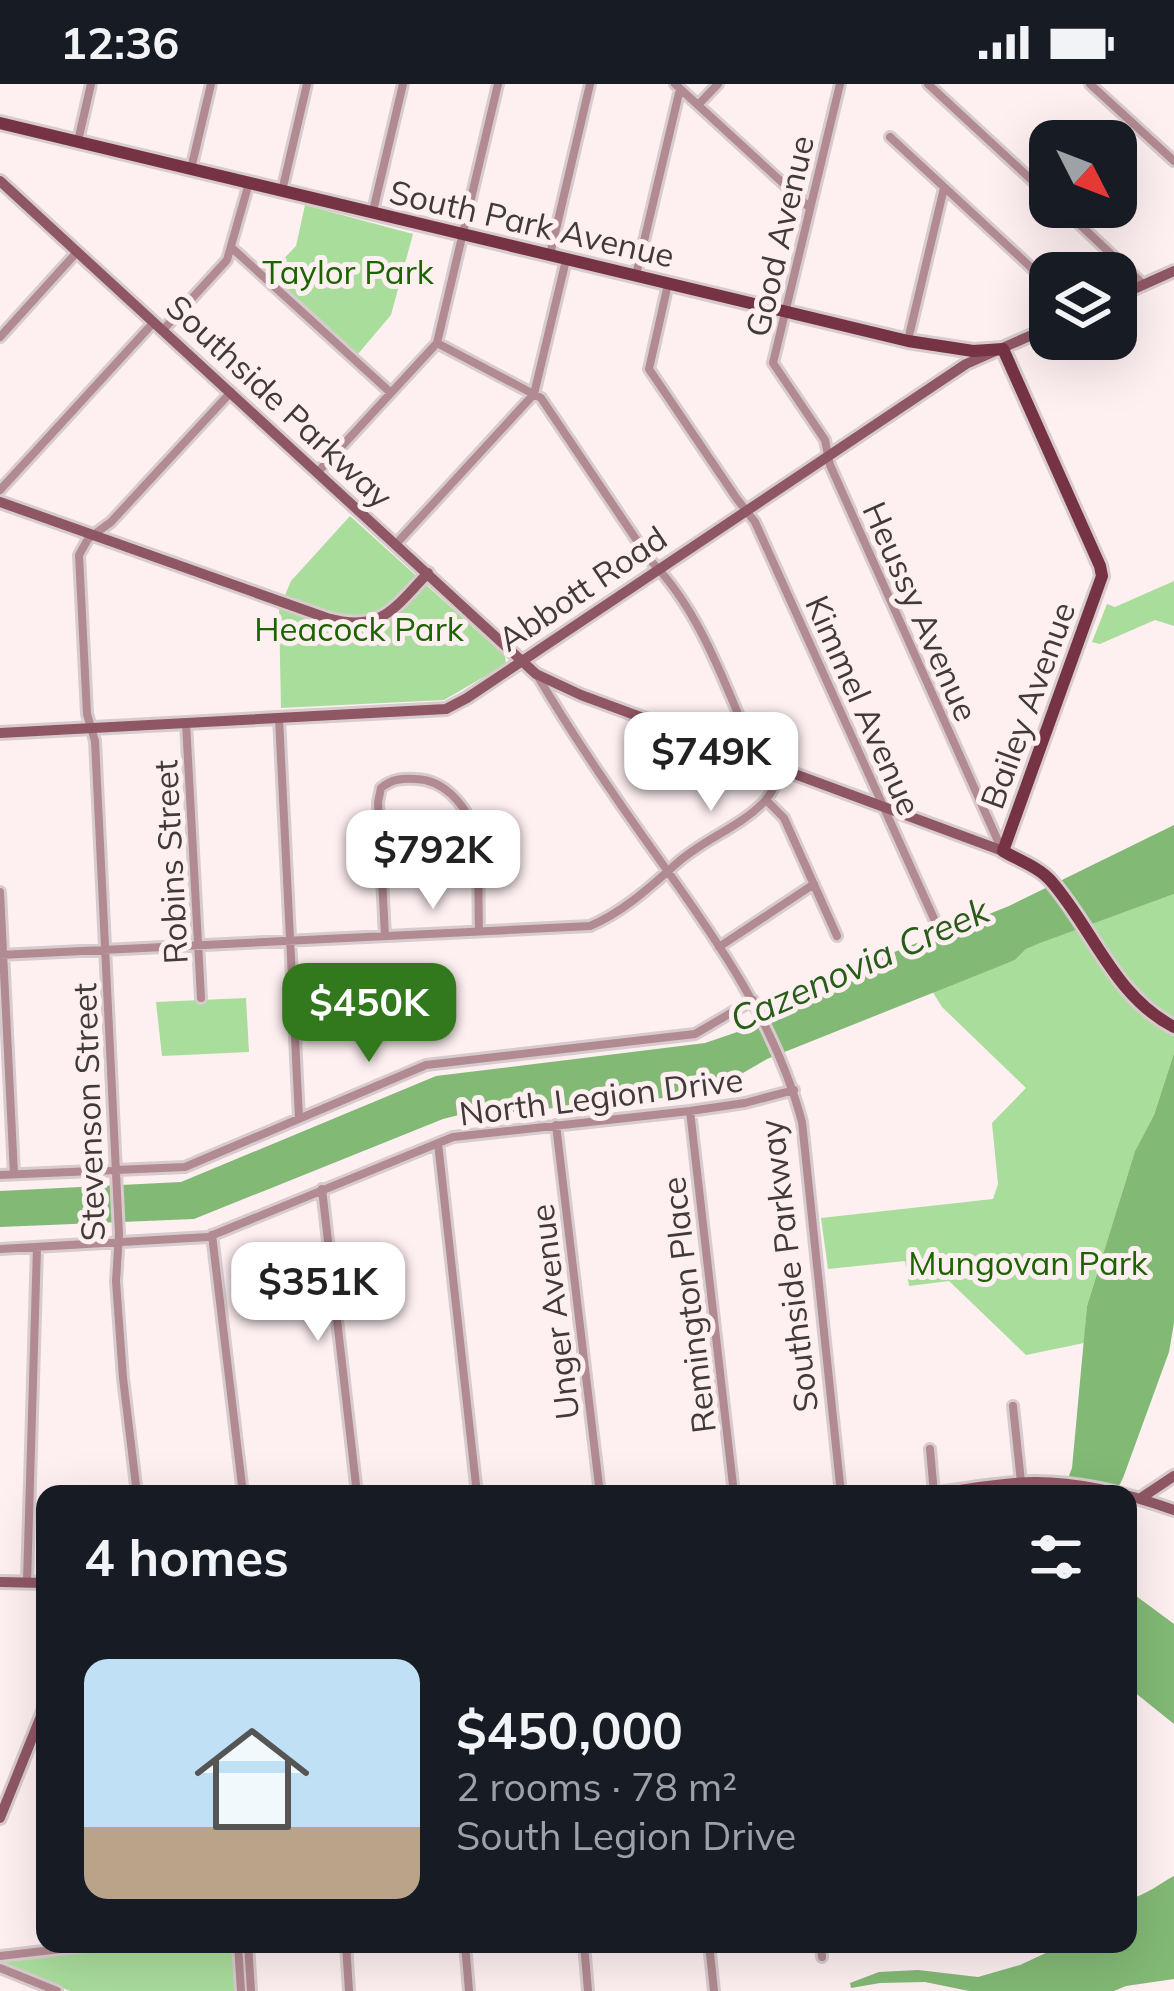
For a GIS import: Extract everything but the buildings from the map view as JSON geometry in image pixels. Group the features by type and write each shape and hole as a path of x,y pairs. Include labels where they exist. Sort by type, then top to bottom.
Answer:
{"main road":[{"name":"South Park Avenue","path":"0,123 908,341 973,351 1003,349"},
{"name":"Bailey Avenue","path":"1003,349 1102,576 1003,851 1050,879 1110,970 1174,1027"}],"street":[{"path":"77,142 91,84"},
{"path":"191,169 211,84"},
{"path":"282,191 307,84"},
{"path":"372,212 403,84"},
{"path":"318,472 437,343 498,84"},
{"path":"550,255 590,84"},
{"path":"698,105 718,84"},
{"name":"Good Avenue","path":"827,455 825,440 773,363 840,84"},
{"path":"928,84 1029,178"},
{"path":"1090,84 1174,160"},
{"path":"636,275 677,86 810,208"},
{"path":"890,137 1029,266"},
{"name":"Southside Parkway","path":"0,181 536,674 573,692 1003,851"},
{"path":"0,490 227,260 249,183"},
{"path":"908,341 944,188"},
{"path":"1084,228 1144,284"},
{"path":"232,248 392,393"},
{"path":"0,337 77,252"},
{"path":"396,544 534,394 566,259"},
{"path":"1137,287 1174,271"},
{"name":"Kimmel Avenue","path":"668,283 649,369 755,522 935,921"},
{"name":"South Park Avenue","path":"1003,349 1029,337"},
{"path":"437,343 534,394 547,406 650,560 690,609 758,761"},
{"name":"Abbott Road","path":"0,733 446,709 966,364 1003,349"},
{"path":"94,534 231,392"},
{"name":"Heussy Avenue","path":"827,455 1003,851"},
{"path":"0,502 354,625 380,619 428,573"},
{"name":"Stevenson Street","path":"94,534 82,545 80,555 86,714 95,742 119,1238 116,1281 136,1485"},
{"name":"Southside Parkway","path":"536,674 753,1000 794,1090 802,1122 840,1485"},
{"path":"279,718 299,1119"},
{"name":"Robins Street","path":"186,723 201,998"},
{"path":"2,955 590,926 751,814 766,800 781,770"},
{"path":"385,936 378,802 381,788 395,779 440,785 452,794 474,828 479,932"},
{"path":"766,800 784,818 837,936"},
{"path":"719,947 814,884"},
{"path":"0,892 14,1174"},
{"path":"0,1175 184,1167 426,1065 695,1034 753,1000"},
{"name":"North Legion Drive","path":"0,1249 212,1235 453,1137 690,1111 794,1090"},
{"name":"Remington Place","path":"690,1111 733,1485"},
{"name":"Unger Avenue","path":"556,1125 599,1485"},
{"path":"438,1143 476,1485"},
{"path":"322,1189 356,1485"},
{"path":"212,1235 241,1485"},
{"path":"27,1582 37,1247"},
{"path":"1013,1406 1021,1484"},
{"path":"930,1449 938,1485"},
{"path":"1137,1496 1174,1475"},
{"path":"1012,1485 1058,1485"},
{"path":"1137,1496 1174,1510"},
{"path":"0,1582 36,1582"},
{"path":"0,1818 36,1728"},
{"path":"0,1956 36,1952"},
{"path":"239,1953 241,1991"},
{"path":"249,1953 251,1991"},
{"path":"347,1953 349,1991"},
{"path":"466,1953 469,1991"},
{"path":"585,1953 588,1991"},
{"path":"710,1953 714,1991"},
{"path":"822,1953 822,1957"},
{"path":"0,1968 57,1991"}],"green space":[{"name":"Taylor Park","path":"305,205 413,234 391,315 358,354 270,273 296,246"},
{"name":"Heacock Park","path":"350,516 505,656 506,664 444,700 281,708 279,609 291,581"},
{"path":"1174,581 1174,626 1155,620 1100,644 1092,642 1107,604 1115,607"},
{"name":"Mungovan Park","path":"1174,894 1174,1053 1154,1115 1135,1151 1087,1306 1084,1343 1026,1355 949,1281 909,1286 905,1261 828,1269 821,1218 993,1199 998,1184 992,1123 1026,1088 942,1007 932,991 1015,960 1039,943"},
{"path":"246,998 249,1052 162,1056 156,1002"},
{"path":"70,1953 233,1953 235,1991 70,1991 1,1961"}],"shaded area":[{"path":"1174,825 1174,894 1040,943 1015,960 767,1059 707,1094 463,1114 194,1219 0,1227 0,1191 181,1182 436,1076 705,1043 746,1029 887,955 1009,906"},
{"path":"1174,1053 1174,1323 1169,1352 1120,1485 1065,1485 1072,1468 1087,1306 1135,1151 1154,1115"},
{"path":"1137,1597 1174,1624 1174,1724 1137,1694"},
{"path":"1174,1876 1174,1979 1114,1991 969,1991 925,1982 851,1988 850,1983 879,1972 918,1970 978,1977 1046,1953 1137,1953 1137,1896"}],"water label":[{"name":"Cazenovia Creek","path":"859,964"}]}
